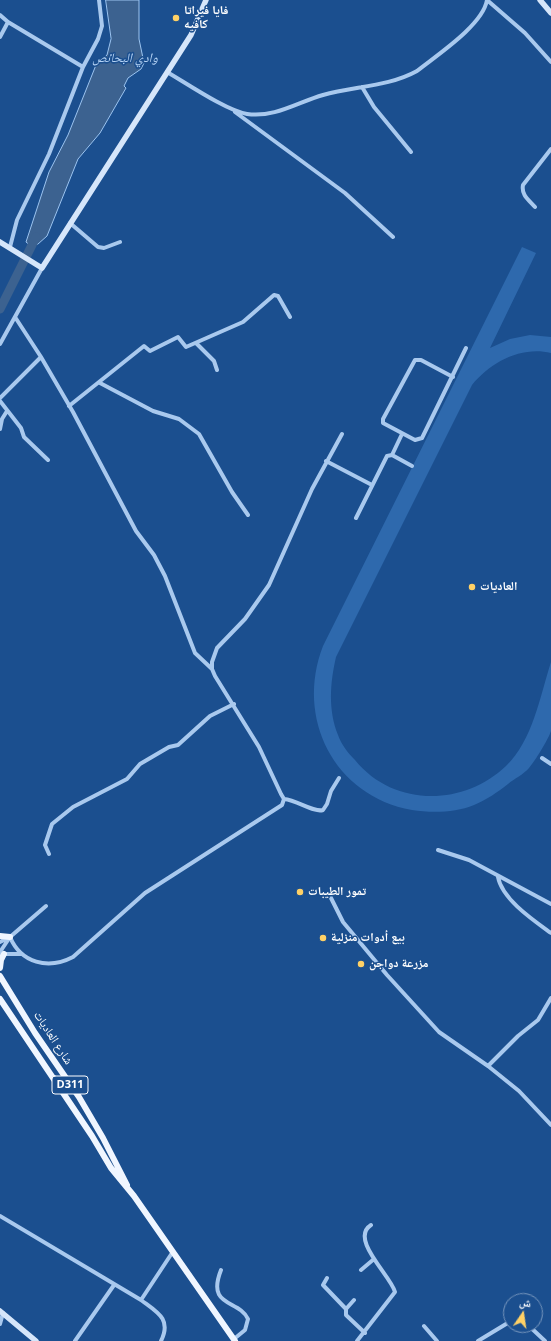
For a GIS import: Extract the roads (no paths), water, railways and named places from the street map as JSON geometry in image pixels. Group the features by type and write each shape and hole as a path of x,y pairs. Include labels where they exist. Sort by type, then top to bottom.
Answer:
{"main road":[{"path":"0,936 10,937"},
{"path":"0,968 1,953"},
{"name":"شارع العاديات","path":"0,976 35,1033 104,1138 134,1196"},
{"name":"شارع العاديات","path":"0,1000 92,1136 111,1168 134,1196 172,1253 234,1340"}],"street":[{"path":"10,247 17,220 49,154 83,67 92,52 102,26 99,0"},
{"path":"0,344 42,268 191,35 206,0"},
{"path":"234,110 247,114 269,114 287,109 322,95 396,80 417,71 472,25 484,11 487,0 525,33 551,62"},
{"path":"540,0 551,13"},
{"path":"0,15 8,22 83,67"},
{"path":"0,37 8,22"},
{"path":"167,72 234,110 345,193 393,237"},
{"path":"362,87 374,107 411,152"},
{"path":"535,207 524,195 522,190 523,185 551,149"},
{"path":"70,223 98,247 104,248 120,242"},
{"path":"0,242 42,268"},
{"path":"69,406 100,383 144,346 150,351 178,337 186,347 243,322 274,295 278,296 290,317"},
{"path":"15,317 41,357 69,406 136,532 154,555 165,576 195,653 212,669 234,704 259,747 284,799"},
{"path":"196,343 214,361 217,370"},
{"path":"453,377 421,360 415,360 382,420 384,424 415,440 422,438 453,377 466,348"},
{"path":"0,398 41,357"},
{"path":"100,383 153,411 179,419 200,434 232,492 248,515"},
{"path":"0,401 21,428 24,437 48,460"},
{"path":"0,429 2,418 7,411"},
{"path":"212,669 212,662 217,648 245,620 269,585 312,489 342,434"},
{"path":"356,518 387,456 392,455 402,434"},
{"path":"392,455 412,466"},
{"path":"326,461 372,485"},
{"path":"49,854 45,845 53,823 79,803 126,779 140,764 169,747 178,745 210,716 234,704"},
{"path":"542,758 551,764"},
{"path":"284,799 298,802 312,809 324,810 330,791 339,778"},
{"path":"10,937 1,953 21,954 41,964 58,963 73,957 145,893 279,807 284,799"},
{"path":"438,850 469,860 498,877 551,904"},
{"path":"498,877 504,892 521,909 551,933"},
{"path":"329,894 343,922 387,975 439,1032 488,1066 519,1091 551,1125"},
{"path":"0,942 10,937 46,906"},
{"path":"10,937 21,954"},
{"path":"488,1066 518,1036 538,1020 551,998"},
{"path":"0,1216 114,1285 142,1300 164,1319 161,1341"},
{"path":"357,1341 365,1333 395,1292 368,1249 365,1237 366,1228 371,1225"},
{"path":"142,1300 172,1253"},
{"path":"361,1270 374,1258"},
{"path":"221,1270 216,1284 220,1293 228,1304 244,1313 248,1319 245,1330 234,1340"},
{"path":"327,1278 323,1285 346,1309 347,1318 365,1333"},
{"path":"75,1341 114,1285"},
{"path":"346,1309 354,1300"},
{"path":"0,1324 2,1312"},
{"path":"2,1312 36,1341"},
{"path":"424,1326 437,1341"},
{"path":"478,1341 503,1326"},
{"path":"536,1333 545,1341"}],"water":[{"name":"وادي البحائص","path":"106,0 139,0 139,39 144,63 141,69 128,78 124,86 126,88 100,133 78,159 47,236 38,244 31,246 26,242 49,172 68,135 96,65 107,55 111,39"}],"waterway":[{"name":"وادي البحائص","path":"0,309 36,237"}],"place":[{"name":"فايا فيراتا كافيه","path":"176,18"},
{"name":"العاديات","path":"472,587"},
{"name":"تمور الطيبات","path":"300,892"},
{"name":"بيع أدوات منزلية","path":"323,938"},
{"name":"مزرعة دواجن","path":"361,964"}]}
